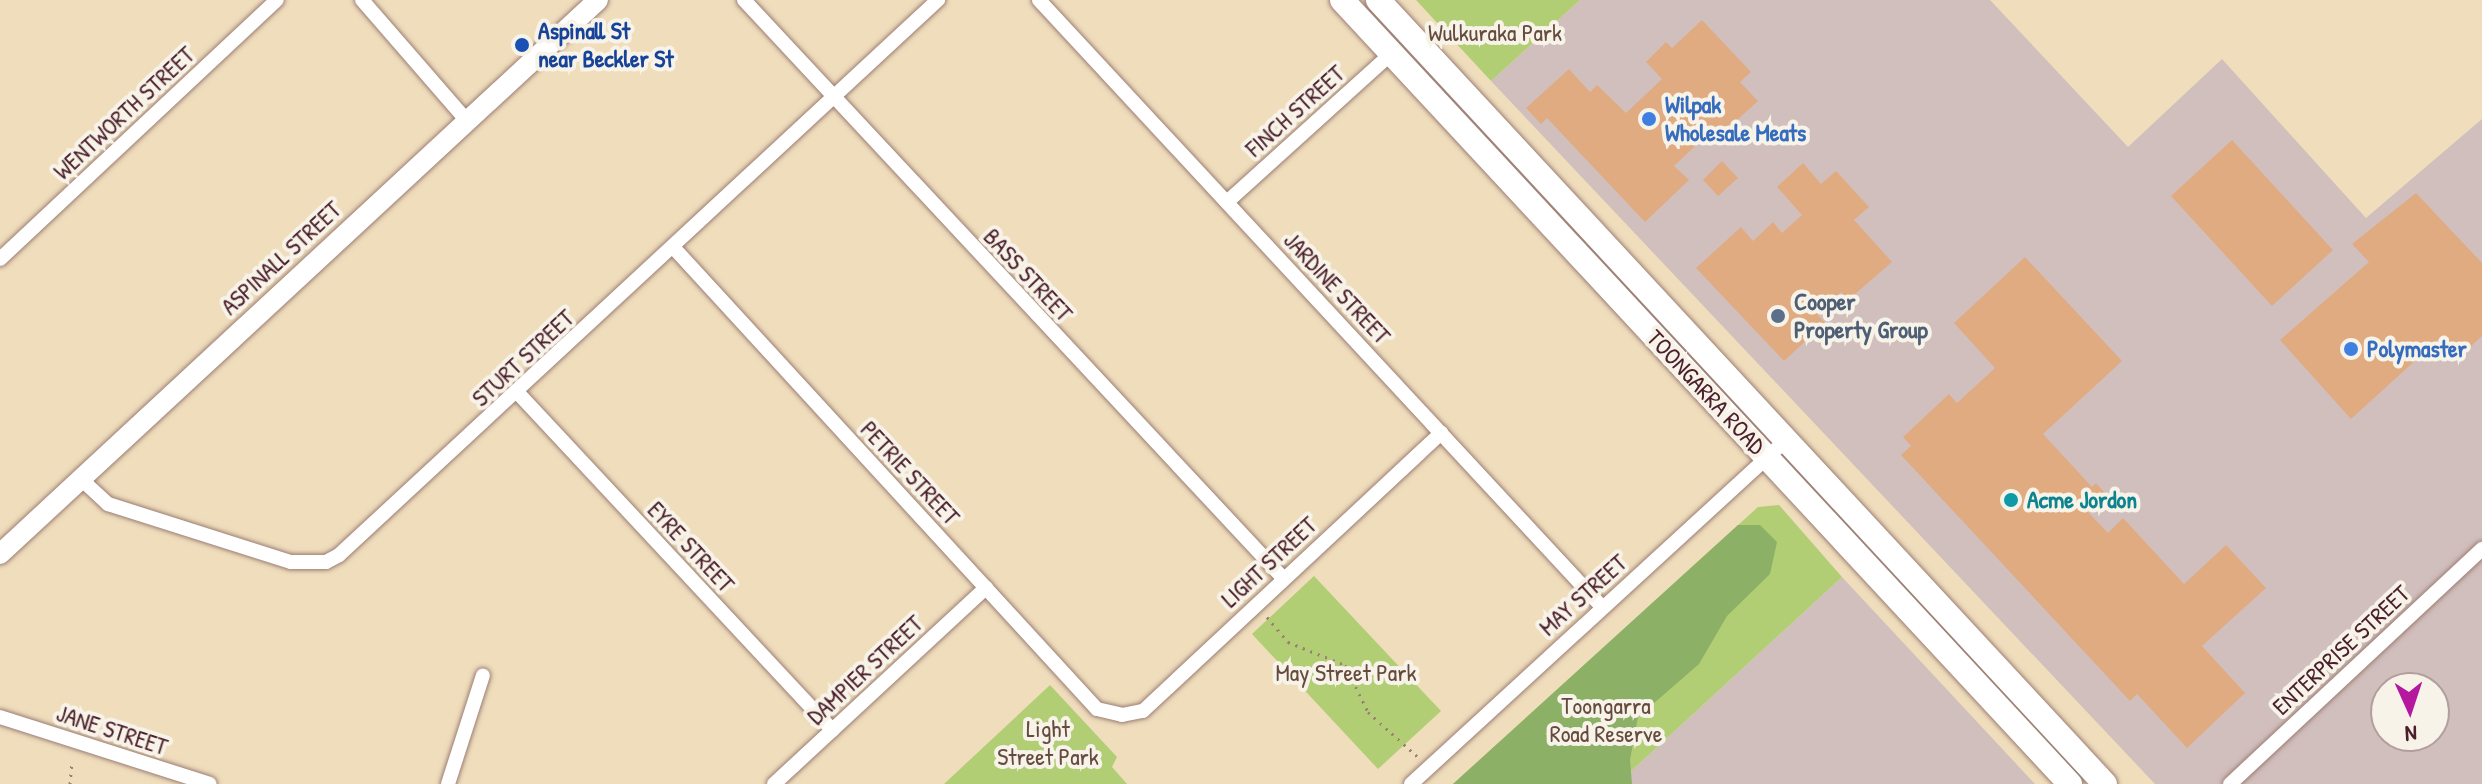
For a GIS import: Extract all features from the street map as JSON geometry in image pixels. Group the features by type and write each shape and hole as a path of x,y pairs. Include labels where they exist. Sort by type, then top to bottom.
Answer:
{"main road":[{"name":"ASPINALL STREET","path":"0,554 598,0"},
{"name":"TOONGARRA ROAD","path":"1342,0 2070,784"},
{"name":"TOONGARRA ROAD","path":"1378,0 2105,784"}],"street":[{"name":"WENTWORTH STREET","path":"0,259 277,0"},
{"path":"362,0 467,121"},
{"name":"BASS STREET","path":"744,0 832,99 1283,578"},
{"name":"STURT STREET","path":"81,479 108,504 291,562 326,562 518,393 938,0"},
{"name":"JARDINE STREET","path":"1039,0 1602,607"},
{"name":"FINCH STREET","path":"1227,202 1392,53"},
{"name":"PETRIE STREET","path":"673,247 1097,709 1122,715"},
{"name":"EYRE STREET","path":"518,393 832,730"},
{"name":"LIGHT STREET","path":"1122,715 1143,711 1441,433"},
{"name":"MAY STREET","path":"1411,784 1785,441"},
{"name":"ENTERPRISE STREET","path":"2230,784 2482,549"},
{"name":"DAMPIER STREET","path":"774,784 986,588"},
{"path":"448,784 483,675"},
{"name":"JANE STREET","path":"0,717 210,784"}],"path":[{"path":"1251,608 1273,620 1288,642 1345,665 1368,712 1429,768"},
{"path":"70,784 72,762"}],"shaded area":[{"path":"1580,0 1990,0 2128,147 2222,59 2366,218 2482,119 2482,784 2155,784 1491,81"},
{"path":"1842,577 2035,784 1617,784"}],"green space":[{"name":"Wulkuraka Park","path":"1416,0 1580,0 1491,81"},
{"name":"Toongarra Road Reserve","path":"1779,505 1842,577 1617,784 1453,784 1758,507"},
{"name":"Toongarra Road Reserve","path":"1738,525 1760,525 1777,542 1770,574 1727,616 1699,664 1638,717 1630,760 1632,784 1453,784"},
{"name":"May Street Park","path":"1314,576 1441,711 1378,769 1252,634"},
{"name":"Light Street Park","path":"1050,685 1117,757 1112,767 1127,784 944,784"}],"building":[{"name":"Wilpak Wholesale Meats","path":"1702,20 1751,72 1740,82 1758,101 1715,140 1709,133 1674,166 1689,180 1645,222 1547,118 1541,124 1526,108 1569,69 1590,92 1597,85 1626,113 1662,79 1646,62 1666,42 1672,48"},
{"path":"2232,140 2333,250 2272,306 2171,196"},
{"path":"1722,161 1738,178 1718,196 1703,180"},
{"path":"1803,163 1821,184 1836,171 1869,207 1854,220 1892,262 1848,300 1841,292 1817,314 1825,323 1784,361 1696,268 1741,227 1753,241 1773,222 1782,233 1802,215 1777,187"},
{"path":"2416,193 2482,263 2482,336 2457,359 2439,339 2351,419 2280,340 2369,262 2352,244"},
{"name":"Acme Jordon","path":"2025,257 2122,361 2043,434 2092,487 2096,483 2107,495 2088,512 2108,533 2123,518 2184,584 2226,545 2266,588 2202,646 2245,693 2187,748 2137,694 2130,701 1901,455 1911,446 1903,437 1949,394 1957,403 1995,368 1954,323"}],"place":[{"name":"Aspinall St near Beckler St","path":"522,45"},
{"name":"Wilpak Wholesale Meats","path":"1649,119"},
{"name":"Cooper Property Group","path":"1778,316"},
{"name":"Polymaster","path":"2351,349"},
{"name":"Acme Jordon","path":"2011,500"}]}
